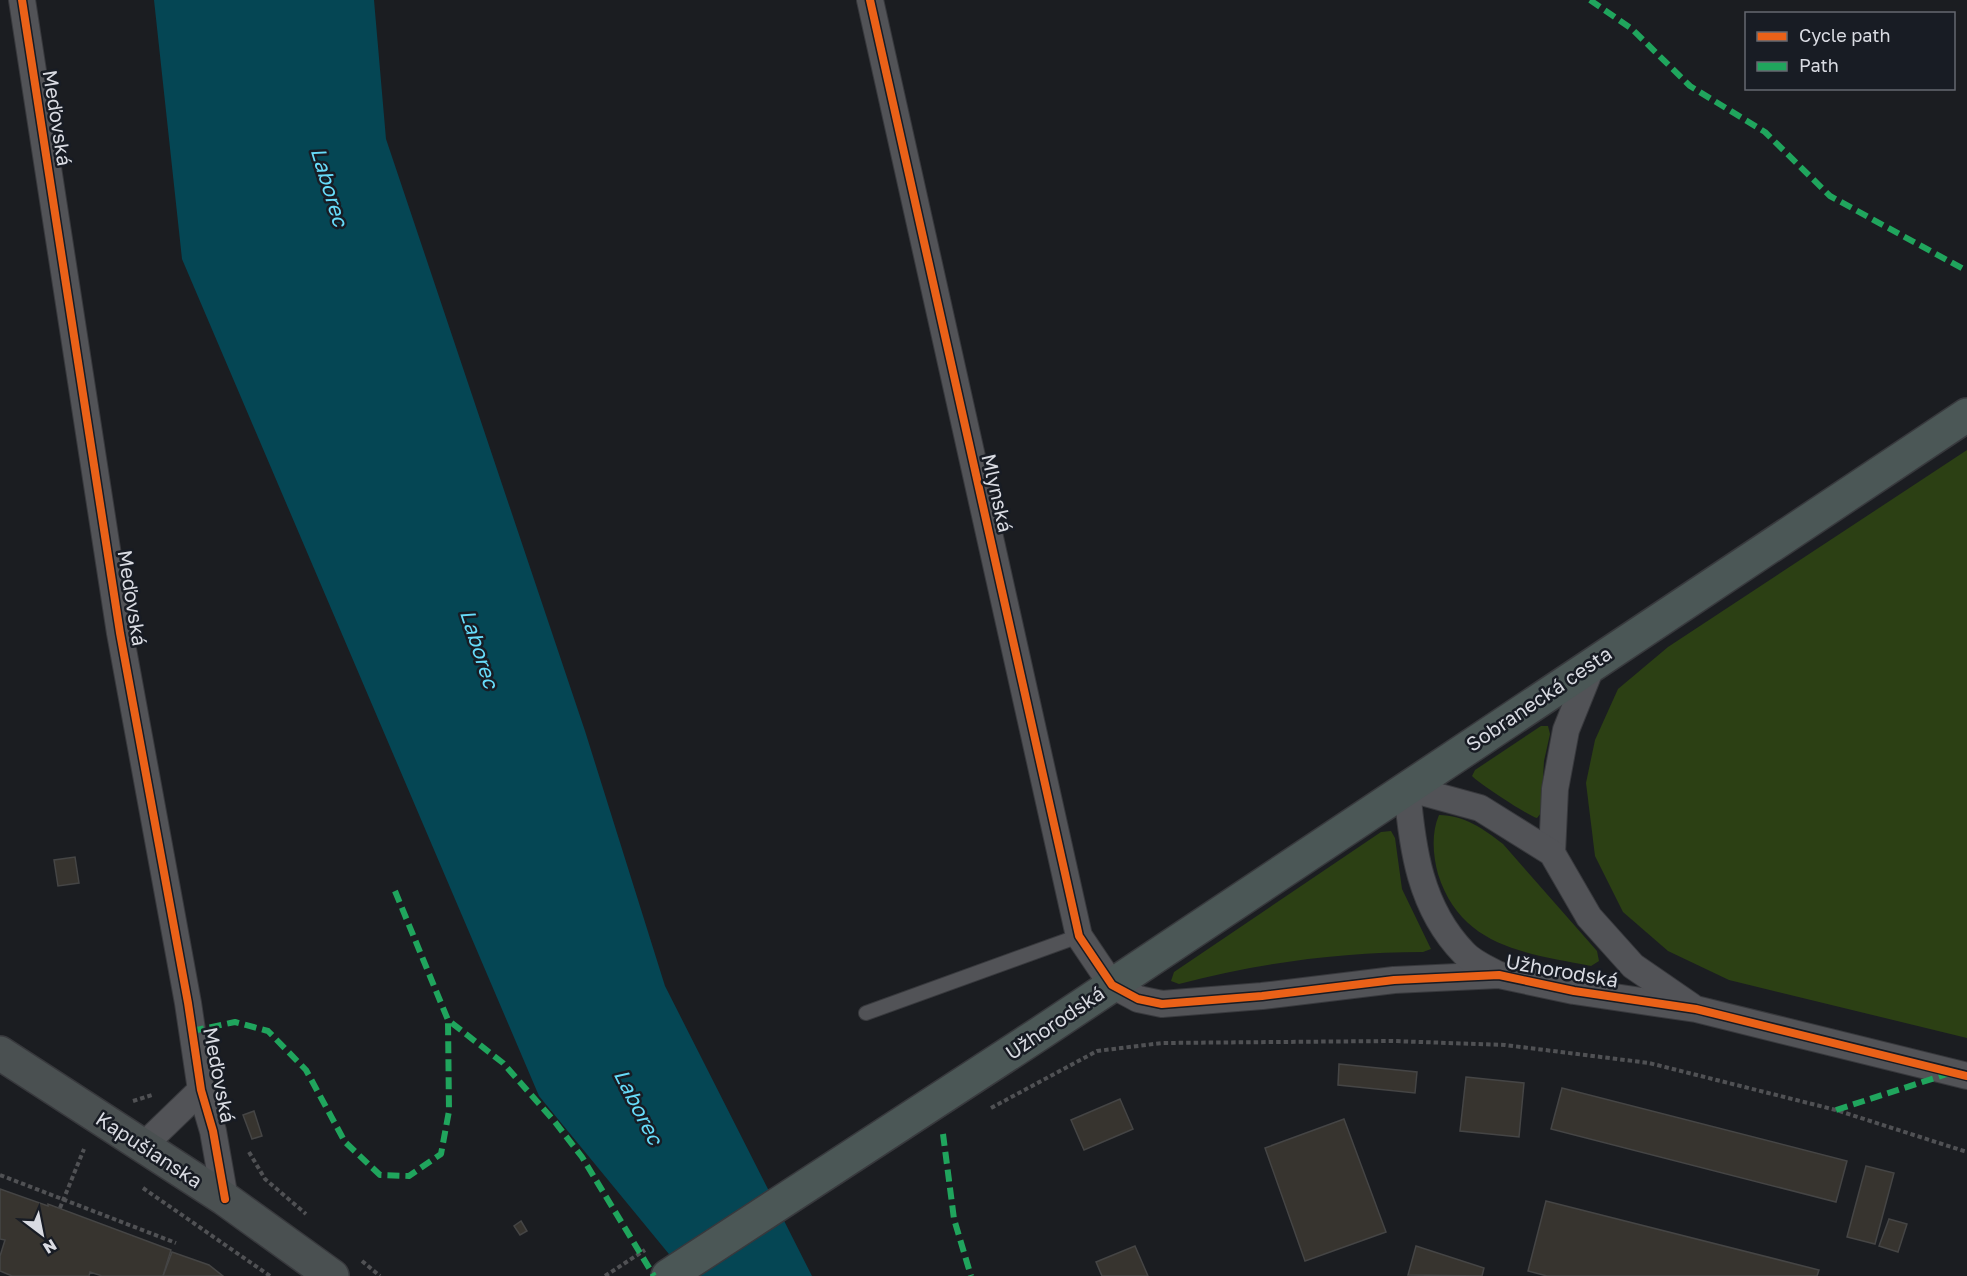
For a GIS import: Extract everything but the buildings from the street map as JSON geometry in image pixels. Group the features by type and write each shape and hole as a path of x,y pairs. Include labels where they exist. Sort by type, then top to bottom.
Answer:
{"main road":[{"name":"Sobranecká cesta","path":"1112,985 1967,414"},
{"name":"Užhorodská","path":"668,1276 1112,985"},
{"name":"Kapušianska","path":"0,1053 225,1199 321,1270"}],"street":[{"name":"Meďovská","path":"22,0 120,633 188,1003 201,1090 222,1173 225,1199"},
{"name":"Mlynská","path":"870,0 1079,936 1112,985"},
{"path":"1552,854 1555,789 1566,730 1593,663"},
{"name":"Užhorodská","path":"1499,975 1465,955 1437,919 1412,850 1407,788 1480,808 1552,854 1589,916 1626,958 1696,1009"},
{"name":"Užhorodská","path":"1112,985 1138,999 1162,1004 1262,996 1394,980 1499,975 1574,991 1696,1009 1967,1076"},
{"name":"Meďovská","path":"143,1146 201,1090"}],"lane":[{"path":"866,1013 1079,936"}],"path":[{"path":"984,1112 1097,1051 1151,1044 1393,1041 1505,1045 1648,1063 1836,1110 1967,1152"},
{"path":"75,1144 93,1155"},
{"path":"60,1208 84,1149"},
{"path":"0,1175 64,1198 176,1244"},
{"path":"138,1185 270,1276"}],"green space":[{"path":"1967,450 1967,1038 1729,980 1668,951 1623,912 1595,856 1586,783 1595,740 1618,689 1668,647"},
{"path":"1541,726 1548,726 1550,734 1544,761 1541,813 1537,818 1504,799 1472,776 1475,770"},
{"path":"1439,815 1465,820 1503,844 1597,951 1599,961 1591,966 1520,950 1479,932 1462,917 1448,898 1436,867 1434,837"},
{"path":"1391,831 1395,838 1402,889 1431,949 1423,952 1362,954 1300,960 1239,970 1179,984 1171,981 1174,972 1381,832"}],"water":[{"name":"Laborec","path":"154,0 374,0 386,139 585,731 665,986 812,1276 687,1276 539,1096 182,259"}],"marked path":[{"path":"1590,0 1632,29 1690,86 1765,132 1830,196 1967,271"},
{"path":"395,891 448,1020 503,1063 555,1122 582,1157 654,1276"},
{"path":"192,1031 235,1022 268,1031 306,1070 345,1142 380,1175 409,1176 441,1154 449,1111 448,1020"},
{"path":"1836,1110 1947,1074"},
{"path":"943,1134 954,1219 971,1276"}],"cycle path":[{"path":"22,0 120,633 188,1003 201,1090 213,1131 225,1199"},
{"path":"870,0 1079,936 1112,985 1138,999 1162,1004 1262,996 1394,980 1499,975 1574,991 1696,1009 1967,1076"}]}
